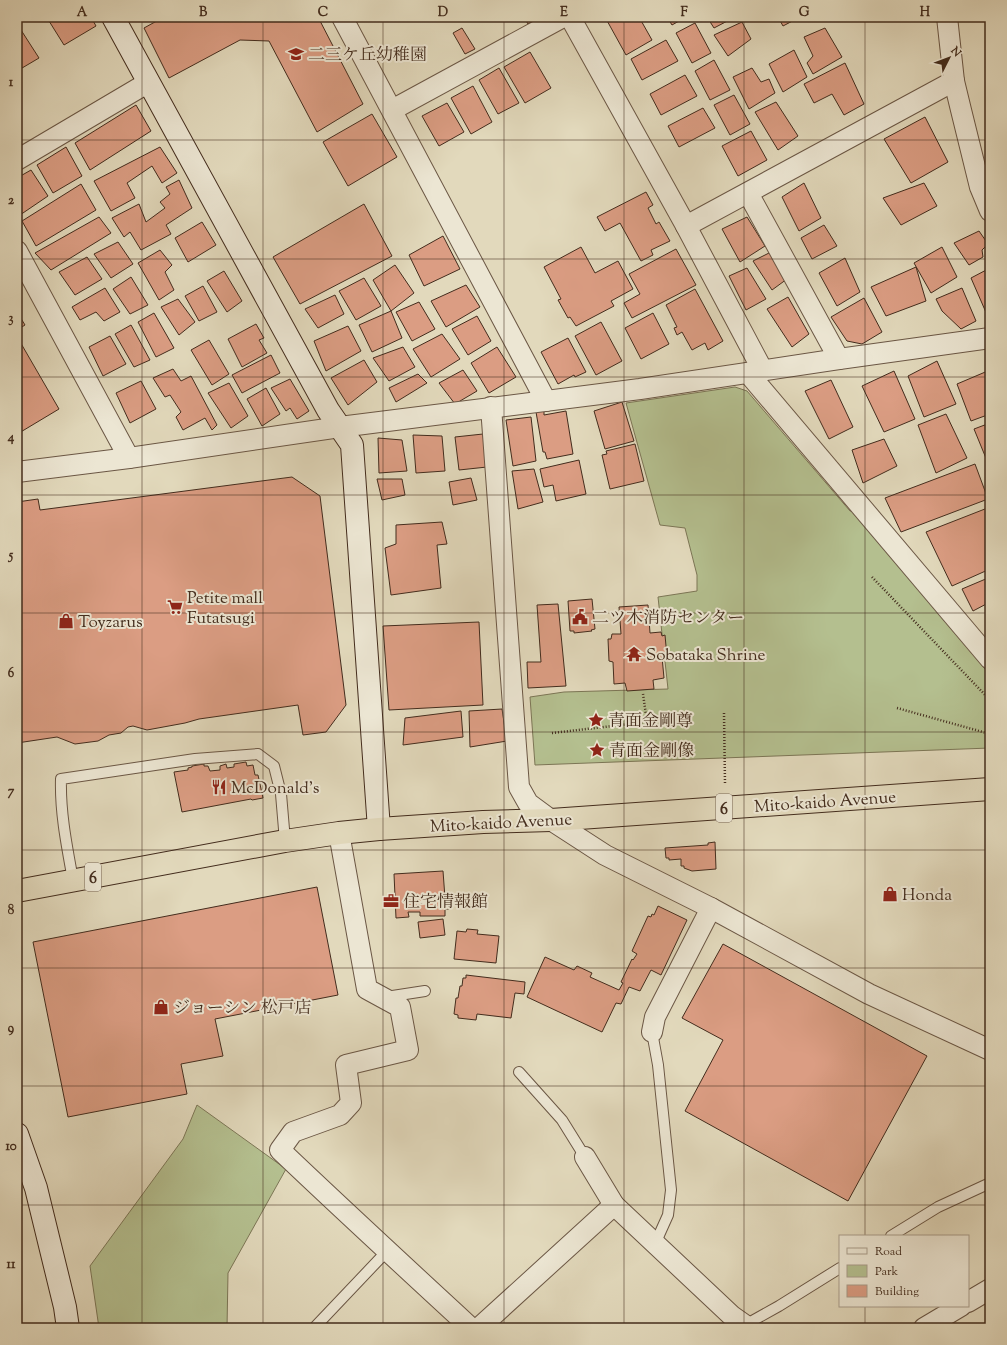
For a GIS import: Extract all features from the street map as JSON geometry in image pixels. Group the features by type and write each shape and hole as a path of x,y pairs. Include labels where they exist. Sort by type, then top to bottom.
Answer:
{"highway":[{"name":"Mito-kaido Avenue","path":"17,891 285,841 339,833 379,829 483,822 550,820 990,789"}],"street":[{"path":"113,17 328,410 352,445 379,829"},
{"path":"342,17 546,401"},
{"path":"392,110 563,17"},
{"path":"570,17 686,226 755,372 990,659"},
{"path":"947,17 954,81 982,160 980,187 990,211"},
{"path":"686,226 954,81"},
{"path":"17,160 149,82"},
{"path":"748,192 839,359"},
{"path":"17,251 129,458"},
{"path":"17,472 129,458 340,427 546,401 990,338"},
{"path":"491,407 519,787 528,803 550,820 605,855 711,908 869,994 990,1050"},
{"path":"339,833 367,989 400,1006 408,1050 346,1065 351,1103 340,1115 293,1132 280,1150 471,1328"},
{"path":"652,1032 655,1017 711,908"},
{"path":"17,1134 36,1188 65,1307 68,1328"},
{"path":"585,1157 614,1205 732,1316 747,1327"},
{"path":"479,1328 614,1205"},
{"path":"969,1301 990,1289"},
{"path":"924,1328 959,1307"}],"lane":[{"path":"73,880 60,795 61,778 195,759 258,754 274,766 281,794 285,841"},
{"path":"384,998 425,991"},
{"path":"652,1032 658,1065 671,1190 668,1215 655,1244"},
{"path":"519,1072 562,1120 585,1157"},
{"path":"893,1235 938,1207 990,1183"},
{"path":"314,1328 388,1250"},
{"path":"747,1327 839,1269"}],"path":[{"path":"872,577 990,700"},
{"path":"552,733 646,722 643,694"},
{"path":"897,708 990,734"},
{"path":"724,713 726,808"}],"green space":[{"path":"735,387 747,391 850,511 855,511 990,675 990,748 535,765 530,697 564,692 668,689 658,597 697,591 697,575 685,528 660,525 626,403"},
{"path":"197,1105 286,1169 228,1273 227,1328 99,1328 90,1266 183,1139"}],"building":[{"path":"55,17 91,17 96,26 64,45 49,21"},
{"path":"164,17 318,17 363,104 317,132 269,41 240,40 169,78 144,28"},
{"path":"524,17 540,17 528,24"},
{"path":"605,17 639,17 652,40 626,55"},
{"path":"667,17 686,17 672,25"},
{"path":"707,17 735,17 714,28"},
{"path":"778,17 800,17 783,26"},
{"path":"742,22 751,39 728,56 714,35"},
{"path":"695,23 711,53 692,63 676,33"},
{"path":"462,28 475,49 465,54 453,33"},
{"path":"825,28 842,57 813,74 807,63 813,56 804,37"},
{"path":"21,30 39,58 17,71 17,33"},
{"path":"666,40 678,61 642,80 631,59"},
{"path":"794,50 807,77 783,92 769,64"},
{"path":"530,52 551,88 525,103 504,67"},
{"path":"714,60 730,90 710,100 695,71"},
{"path":"845,63 864,104 844,115 832,94 814,103 804,84"},
{"path":"499,68 519,103 498,114 479,80"},
{"path":"752,68 761,82 769,79 775,93 749,109 733,77"},
{"path":"685,75 697,96 661,115 650,94"},
{"path":"473,86 492,122 471,134 451,98"},
{"path":"734,95 750,124 730,135 714,105"},
{"path":"776,102 798,136 778,150 755,112"},
{"path":"447,103 464,132 439,146 422,116"},
{"path":"136,105 151,131 90,170 75,143"},
{"path":"703,108 715,128 679,147 668,126"},
{"path":"372,114 397,157 348,186 323,142"},
{"path":"925,117 948,162 911,183 884,139"},
{"path":"751,131 767,160 738,176 722,146"},
{"path":"66,147 82,176 53,193 37,165"},
{"path":"160,147 177,173 162,183 152,166 127,183 135,198 111,211 94,181"},
{"path":"31,170 48,196 20,215 17,211 17,178"},
{"path":"179,180 192,208 166,225 171,234 141,250 130,232 124,237 112,218 139,204 146,222 165,208 160,202 170,194 166,187"},
{"path":"804,183 821,218 799,231 782,197"},
{"path":"924,183 937,206 901,225 883,198"},
{"path":"81,184 96,210 36,246 22,221"},
{"path":"646,192 653,205 648,208 656,224 659,222 670,241 651,250 653,255 641,261 620,223 605,231 597,217"},
{"path":"364,204 392,256 300,304 273,257"},
{"path":"99,217 111,233 51,270 35,253"},
{"path":"747,217 765,246 740,262 722,229"},
{"path":"202,222 216,245 188,262 175,238"},
{"path":"824,225 837,246 812,259 801,238"},
{"path":"979,231 988,244 982,250 983,257 969,265 954,243"},
{"path":"443,236 460,269 424,286 409,255"},
{"path":"118,242 133,264 111,278 94,254"},
{"path":"581,247 595,273 618,261 633,289 611,301 614,306 576,326 570,317 568,318 558,300 561,299 544,267"},
{"path":"942,247 957,277 931,293 914,263"},
{"path":"676,249 696,285 632,318 624,303 640,294 629,274"},
{"path":"160,250 172,265 165,272 174,290 159,300 138,263"},
{"path":"771,252 787,279 772,290 753,261"},
{"path":"87,257 102,279 75,295 59,272"},
{"path":"845,258 860,292 837,306 819,273"},
{"path":"395,265 414,293 391,311 373,280"},
{"path":"916,267 926,301 886,316 871,287"},
{"path":"747,268 766,299 746,310 729,276"},
{"path":"990,268 990,316 988,317 971,278"},
{"path":"224,271 242,301 227,312 207,281"},
{"path":"131,277 148,305 130,314 113,289"},
{"path":"364,278 381,306 356,320 339,291"},
{"path":"466,285 480,307 446,327 431,301"},
{"path":"203,286 217,312 199,321 185,296"},
{"path":"105,288 120,312 104,321 96,312 80,320 72,307"},
{"path":"962,288 976,321 961,329 942,311 936,299"},
{"path":"695,289 723,341 708,350 705,343 692,350 682,332 677,335 674,328 677,327 666,305"},
{"path":"335,295 344,314 318,328 305,309"},
{"path":"788,297 809,334 792,347 767,309"},
{"path":"864,298 882,332 862,344 847,341 831,317"},
{"path":"178,299 195,322 179,335 161,307"},
{"path":"419,302 435,329 412,341 396,312"},
{"path":"391,311 402,338 372,352 359,325"},
{"path":"17,312 25,325 17,330"},
{"path":"154,313 174,348 156,357 138,322"},
{"path":"653,313 669,344 641,359 625,328"},
{"path":"477,316 491,341 468,355 452,329"},
{"path":"601,322 622,361 596,375 575,336"},
{"path":"256,324 264,338 259,340 267,353 242,367 228,339"},
{"path":"131,325 150,360 134,367 115,334"},
{"path":"348,326 361,351 326,371 314,341"},
{"path":"442,334 460,359 431,377 413,349"},
{"path":"110,336 126,364 103,376 89,347"},
{"path":"568,338 586,372 575,377 574,375 558,384 541,352"},
{"path":"19,340 59,409 19,433 17,429 17,341"},
{"path":"209,340 229,374 212,385 191,350"},
{"path":"403,347 415,367 389,381 373,358"},
{"path":"497,347 516,377 489,393 471,363"},
{"path":"271,355 280,373 242,393 232,375"},
{"path":"364,360 377,382 348,405 331,378"},
{"path":"937,361 956,404 924,417 908,376"},
{"path":"173,369 181,381 191,376 217,425 212,430 205,418 183,430 176,417 181,412 170,395 165,397 153,378"},
{"path":"463,370 477,391 455,404 439,383"},
{"path":"990,370 990,414 971,421 957,384"},
{"path":"894,371 915,419 884,432 862,386"},
{"path":"418,374 427,383 396,402 389,388"},
{"path":"290,379 309,411 297,419 290,408 286,411 271,388"},
{"path":"831,380 853,427 829,439 805,391"},
{"path":"141,381 156,409 130,423 116,393"},
{"path":"229,383 248,416 231,428 208,393"},
{"path":"266,388 280,414 262,426 247,399"},
{"path":"622,402 634,441 605,449 594,411"},
{"path":"544,411 544,415 566,411 573,454 547,459 545,452 543,452 536,412"},
{"path":"946,414 967,458 936,473 918,425"},
{"path":"531,417 536,461 513,466 506,420"},
{"path":"990,423 990,468 974,429"},
{"path":"483,434 487,467 459,470 455,437"},
{"path":"413,435 442,436 445,471 416,473"},
{"path":"378,438 402,440 407,471 379,473"},
{"path":"884,439 897,466 863,483 852,450"},
{"path":"635,444 644,481 610,489 602,455 607,454 606,451"},
{"path":"579,460 586,494 556,501 553,485 544,487 540,469"},
{"path":"975,464 988,499 901,532 885,498"},
{"path":"534,469 543,502 518,509 512,471"},
{"name":"Petite mall Futatsugi","path":"292,477 320,496 346,705 326,732 303,735 298,705 199,719 147,730 133,726 128,727 121,733 109,735 98,741 75,744 57,737 17,743 17,502 38,499 40,510"},
{"path":"471,478 477,500 453,505 449,482"},
{"path":"377,479 402,479 405,495 382,500"},
{"path":"990,507 990,569 952,586 926,532"},
{"path":"442,522 447,544 437,545 441,588 391,595 385,548 396,544 396,525"},
{"path":"988,578 990,583 990,602 973,611 962,589"},
{"path":"592,599 595,629 591,630 592,631 574,633 574,631 570,631 568,601"},
{"path":"558,604 566,686 528,688 527,662 541,662 537,605"},
{"path":"648,605 650,633 661,632 662,636 665,635 667,657 662,657 664,678 653,680 654,689 627,691 625,683 614,684 613,662 609,661 608,639 611,639 612,634 621,634 619,607"},
{"path":"479,622 483,705 389,710 383,626"},
{"path":"502,709 507,741 470,747 469,711"},
{"path":"461,711 463,737 403,745 405,718"},
{"name":"McDonald's","path":"246,762 247,766 253,765 255,775 258,775 263,798 182,812 174,772 188,770 188,768 192,766 204,764 204,766 208,766 210,771 220,770 220,766 226,764 227,768 234,767 234,764"},
{"path":"715,842 716,869 692,871 684,868 684,866 681,866 681,859 669,860 669,858 666,858 665,848 708,845 708,843"},
{"path":"443,871 445,898 450,898 450,909 445,909 445,916 420,916 420,912 408,912 409,917 396,918 394,874"},
{"name":"ジョーシン 松戸店","path":"317,887 338,995 215,1019 223,1056 181,1064 187,1094 68,1117 33,942"},
{"path":"658,906 687,920 661,975 651,970 640,991 629,987 621,1004 616,1003 602,1032 527,997 545,957 574,970 577,966 592,973 590,977 619,990 623,983 621,982 632,959 633,960 637,954 632,951 648,916 651,917 652,914 654,915"},
{"path":"443,919 445,935 420,938 418,922"},
{"path":"467,929 478,930 477,934 499,936 496,963 454,959 457,931 466,932"},
{"path":"723,944 927,1056 848,1201 685,1111 723,1040 682,1018"},
{"path":"466,975 525,982 524,994 515,993 511,1018 477,1014 476,1020 458,1018 458,1015 454,1014 456,998 458,998 460,986 462,986 463,978 466,978"}],"place":[{"name":"二三ケ丘幼稚園","path":"296,54"},
{"name":"Petite mall Futatsugi","path":"175,607"},
{"name":"二ツ木消防センター","path":"580,617"},
{"name":"Toyzarus","path":"66,621"},
{"name":"Sobataka Shrine","path":"634,654"},
{"name":"青面金剛尊","path":"596,720"},
{"name":"青面金剛像","path":"597,750"},
{"name":"McDonald's","path":"219,787"},
{"name":"Honda","path":"890,894"},
{"name":"住宅情報館","path":"391,901"},
{"name":"ジョーシン 松戸店","path":"161,1007"}]}
